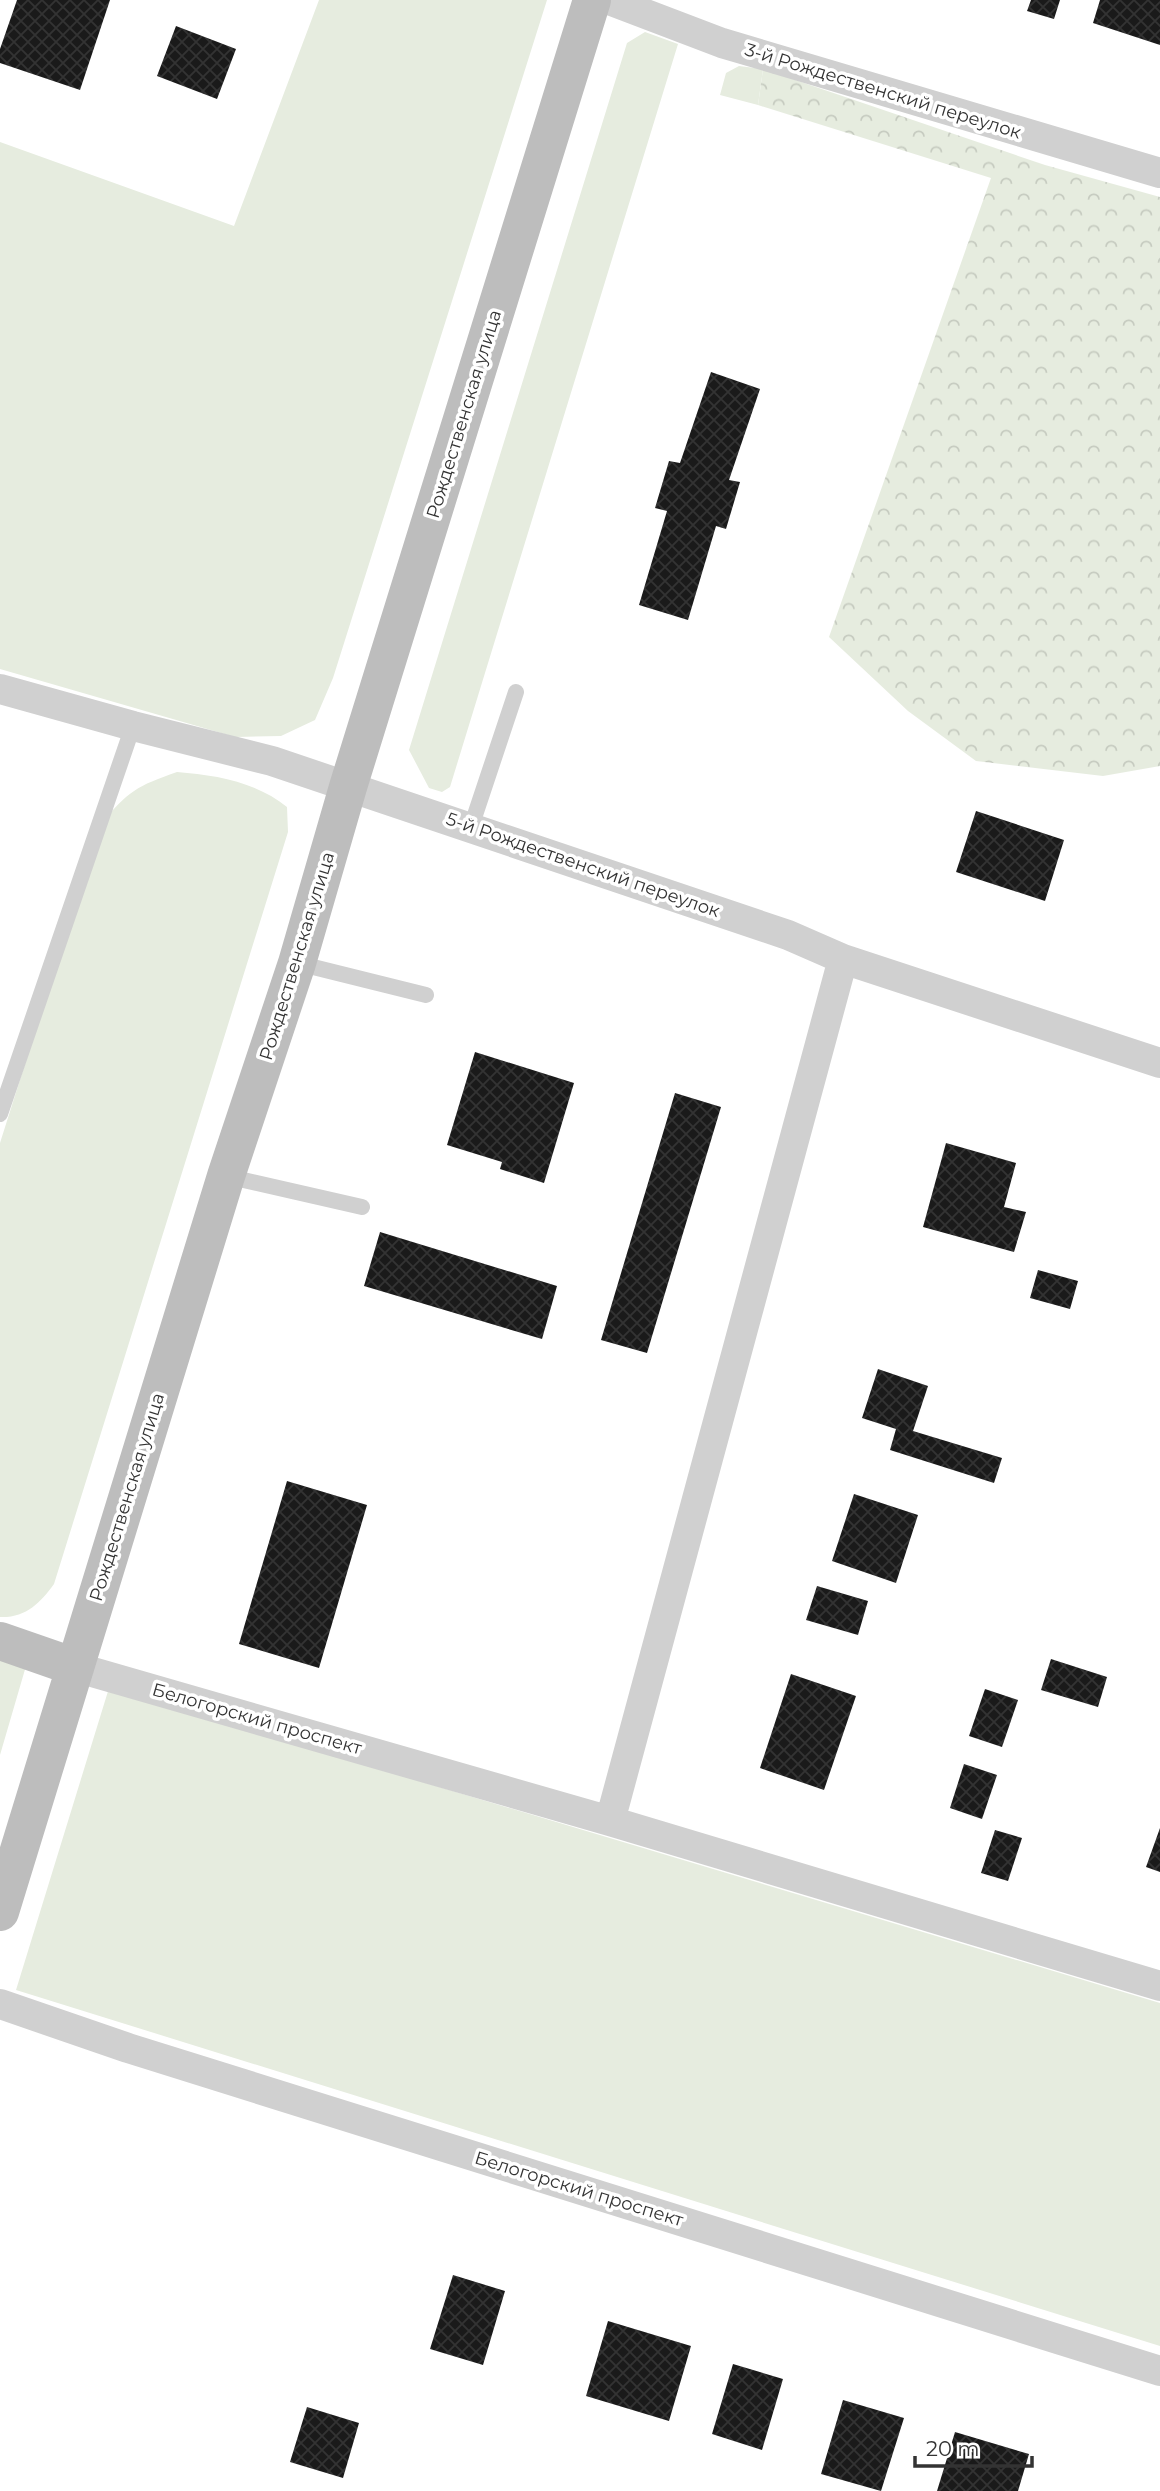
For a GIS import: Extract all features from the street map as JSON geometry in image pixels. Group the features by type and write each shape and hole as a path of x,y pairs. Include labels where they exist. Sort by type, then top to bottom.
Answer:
{"main road":[{"name":"Рождественская улица","path":"0,1912 226,1176 297,963 348,787 593,0"},
{"name":"Белогорский проспект","path":"0,1641 75,1667"}],"street":[{"name":"3-й Рождественский переулок","path":"609,0 722,43 1160,173"},
{"name":"5-й Рождественский переулок","path":"0,689 272,761 788,935 843,959 1160,1063"},
{"path":"610,1821 843,959"},
{"name":"Белогорский проспект","path":"75,1667 610,1821 1160,1986"},
{"name":"Белогорский проспект","path":"0,2004 128,2048 1160,2371"}],"lane":[{"path":"471,827 516,692"},
{"path":"0,1114 133,726"},
{"path":"297,963 426,995"},
{"path":"226,1176 362,1208"}],"green space":[{"path":"319,0 547,0 333,678 315,720 281,736 235,737 0,669 0,142 234,226"},
{"path":"645,32 678,44 450,787 442,792 429,788 409,750 627,43"},
{"path":"739,66 763,69 758,105 720,95 726,73"},
{"path":"763,69 1045,165 1160,197 1160,766 1103,776 976,761 908,711 829,637 991,178 758,105"},
{"path":"177,772 235,781 275,798 287,807 288,832 54,1584 32,1608 17,1615 0,1617 0,1143 101,824 134,791"},
{"path":"0,1658 26,1666 0,1755"},
{"path":"109,1688 1160,2003 1160,2346 16,1990"}],"building":[{"path":"17,0 110,0 80,90 0,63 0,49"},
{"path":"1031,0 1060,0 1054,19 1027,11"},
{"path":"1100,0 1160,0 1160,45 1093,23"},
{"path":"176,26 236,49 217,99 157,76"},
{"path":"711,372 760,389 729,480 740,482 726,529 716,526 688,620 639,605 667,511 655,508 669,461 680,463"},
{"path":"976,811 1064,840 1045,901 956,872"},
{"path":"475,1052 574,1083 544,1183 500,1169 502,1162 447,1145"},
{"path":"675,1093 721,1107 647,1353 601,1340"},
{"path":"946,1143 1016,1163 1004,1207 1026,1212 1014,1252 923,1227"},
{"path":"380,1232 557,1286 542,1339 364,1286"},
{"path":"1038,1270 1078,1281 1070,1309 1030,1298"},
{"path":"878,1369 928,1386 913,1431 1002,1458 994,1483 890,1450 896,1429 862,1418"},
{"path":"287,1481 367,1505 319,1668 239,1644"},
{"path":"854,1494 918,1515 896,1583 832,1561"},
{"path":"817,1586 868,1601 858,1635 806,1620"},
{"path":"1051,1659 1107,1677 1098,1707 1041,1690"},
{"path":"791,1674 856,1696 824,1790 760,1768"},
{"path":"985,1689 1018,1700 1002,1747 969,1736"},
{"path":"964,1764 997,1775 982,1819 950,1808"},
{"path":"1160,1828 1160,1872 1146,1867"},
{"path":"995,1830 1022,1838 1008,1881 981,1873"},
{"path":"453,2275 505,2291 483,2365 430,2349"},
{"path":"608,2321 691,2346 669,2421 586,2396"},
{"path":"733,2364 783,2379 762,2450 712,2434"},
{"path":"843,2400 904,2418 881,2491 821,2474"},
{"path":"307,2407 359,2423 343,2478 290,2462"},
{"path":"955,2432 1029,2454 1018,2491 937,2491"}]}
